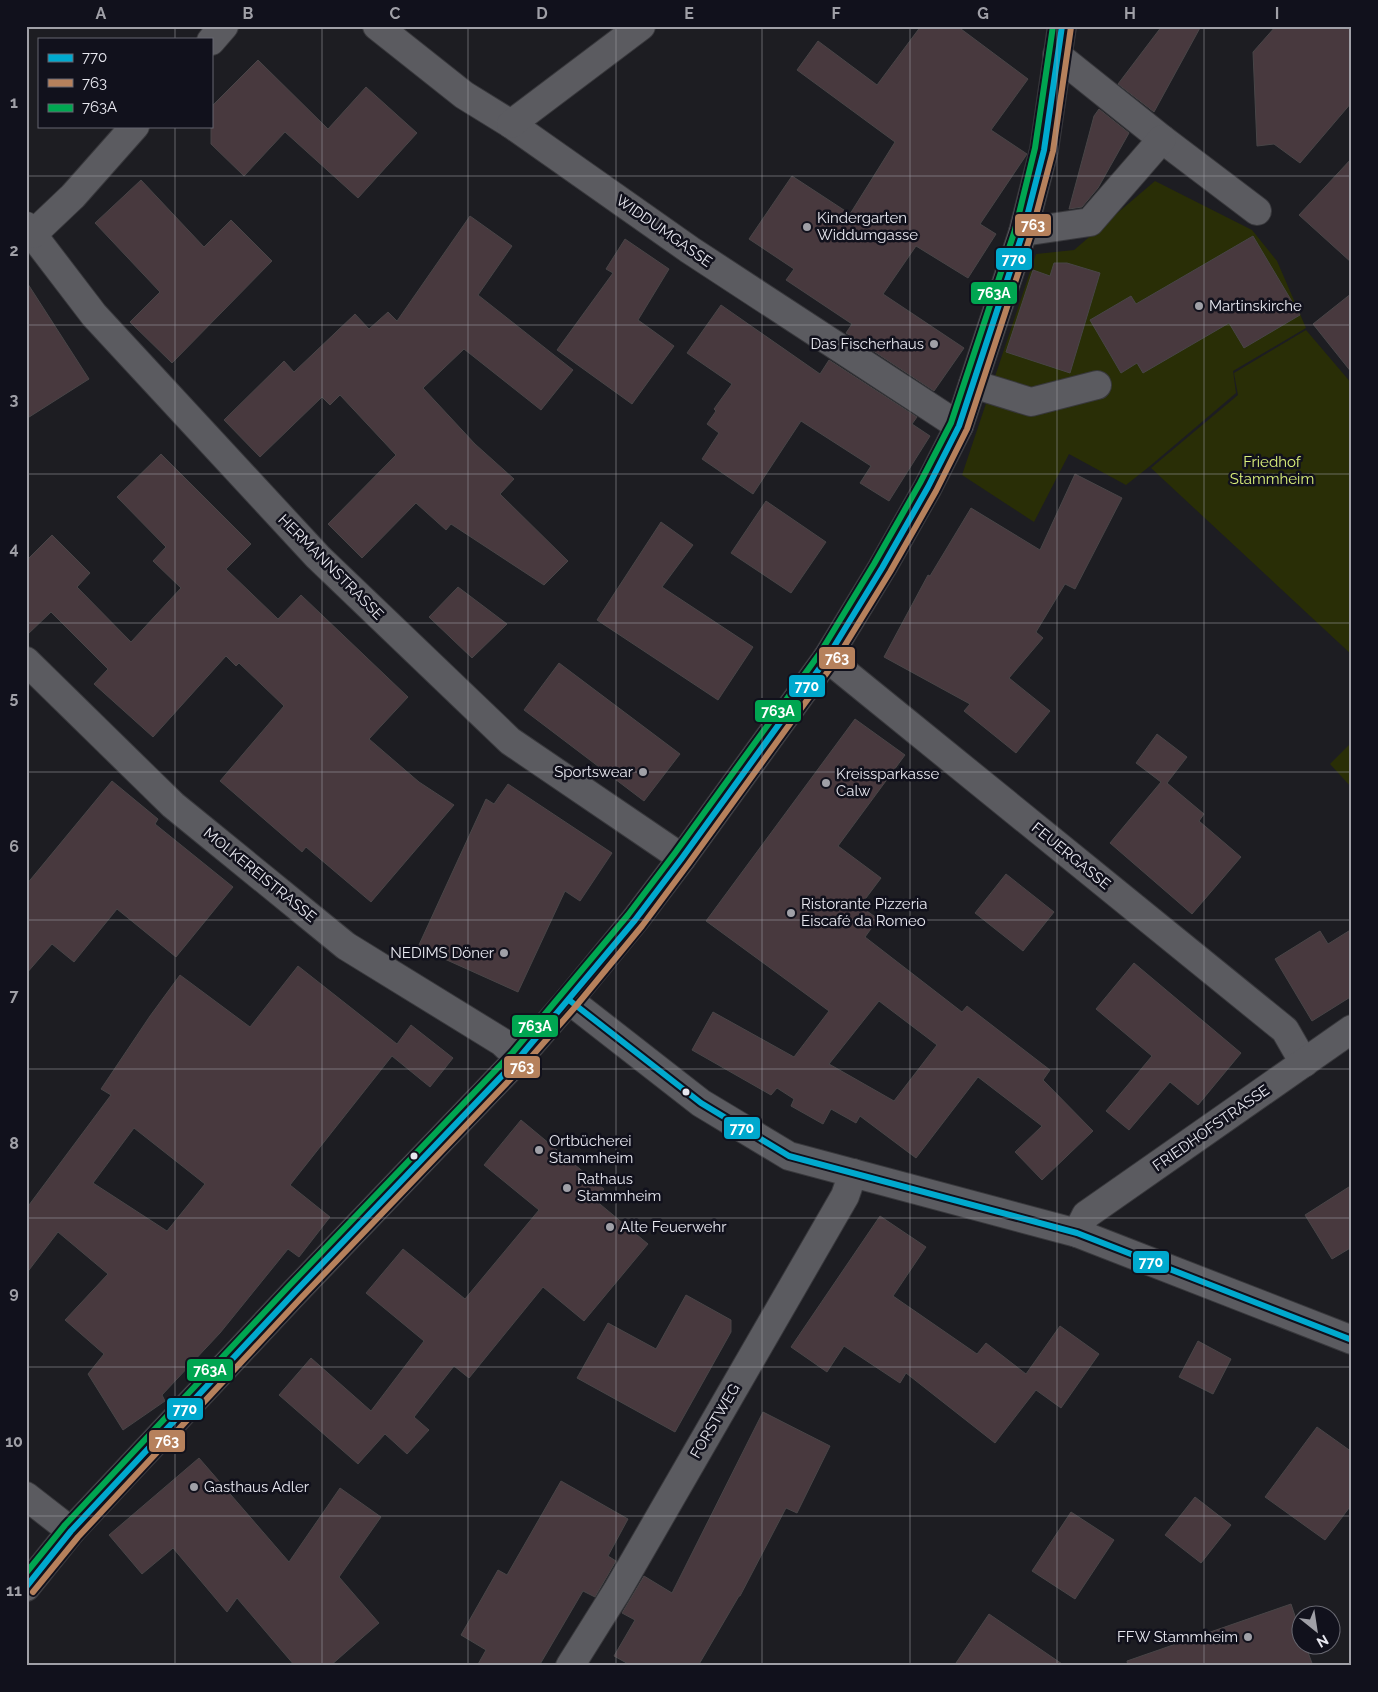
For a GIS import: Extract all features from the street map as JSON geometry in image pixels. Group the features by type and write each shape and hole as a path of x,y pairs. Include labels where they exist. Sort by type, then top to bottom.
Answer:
{"street":[{"path":"212,40 224,26"},
{"name":"WIDDUMGASSE","path":"377,26 464,95 511,124 690,250 958,426"},
{"path":"511,124 641,26"},
{"path":"26,1587 71,1531 295,1292 519,1058 635,920 827,658 882,568 928,487 958,426 1023,232 1044,150 1062,26"},
{"path":"1057,55 1162,139 1257,211"},
{"path":"30,230 73,196 133,128"},
{"path":"1023,232 1090,222 1162,139"},
{"name":"HERMANNSTRASSE","path":"30,230 94,315 318,557 346,584 510,741 682,858"},
{"path":"973,384 1031,402 1097,385"},
{"name":"FEUERGASSE","path":"827,658 1285,1030 1304,1063"},
{"name":"MOLKEREISTRASSE","path":"26,661 173,805 346,946 502,1042 519,1058"},
{"path":"569,1000 709,1108 789,1156 1077,1232 1352,1340"},
{"name":"FRIEDHOFSTRASSE","path":"1077,1232 1086,1215 1352,1029"},
{"name":"FORSTWEG","path":"570,1666 622,1582 845,1196 853,1172"},
{"path":"26,1496 71,1531"}],"green space":[{"path":"1155,181 1252,230 1277,261 1306,328 1233,371 1236,393 1126,485 1069,454 1034,522 962,475 1036,254 1074,250"},
{"name":"Friedhof Stammheim","path":"1306,330 1352,384 1352,655 1151,468 1238,395 1234,373"},
{"path":"1352,742 1352,788 1330,764"}],"building":[{"path":"921,26 957,26 1028,79 991,130 1027,154 980,224 996,234 968,278 916,246 883,294 964,348 934,391 846,333 852,324 786,280 794,269 749,239 792,176 850,214 895,142 797,70 818,41 877,85"},
{"path":"1162,26 1201,26 1154,112 1118,84"},
{"path":"1276,26 1352,26 1352,102 1300,163 1274,144 1257,146 1253,52"},
{"path":"258,60 328,129 366,87 417,133 358,198 285,132 244,176 211,144 212,106"},
{"path":"1099,109 1129,133 1098,188 1082,207 1069,209 1094,116"},
{"path":"1352,158 1352,263 1299,215"},
{"path":"141,180 204,247 231,220 272,261 172,363 130,322 160,292 95,223"},
{"path":"470,216 512,246 478,295 573,370 541,410 464,349 423,388 475,444 514,479 500,494 568,561 544,585 451,524 446,530 416,503 362,558 328,524 396,455 340,395 330,405 322,397 260,457 224,420 284,361 294,372 355,314 369,329 388,312 397,321"},
{"name":"Martinskirche","path":"1253,236 1300,315 1244,348 1229,323 1143,373 1137,363 1121,373 1090,320 1131,296 1136,304"},
{"path":"625,239 669,269 638,320 674,346 632,404 557,350 613,273 606,269"},
{"path":"1054,263 1067,263 1100,273 1070,373 1006,352 1033,270 1050,276"},
{"path":"26,281 89,379 26,419"},
{"path":"1352,293 1352,373 1313,324"},
{"path":"721,305 820,374 829,360 917,417 912,424 930,436 889,501 860,483 871,466 801,421 753,494 702,459 719,433 707,424 716,411 714,409 732,384 687,353"},
{"path":"161,454 251,544 226,569 278,619 301,595 408,697 369,739 419,782 454,805 371,902 306,847 302,852 220,781 284,706 239,663 236,666 226,656 153,737 94,684 108,669 51,612 26,636 26,561 52,535 90,573 77,587 131,642 181,588 153,561 166,547 117,497"},
{"path":"1075,474 1122,498 1075,589 1065,584 1036,632 1043,638 1009,678 1050,711 1016,753 964,711 970,704 884,657 928,575 930,576 971,508 1040,550"},
{"path":"766,501 826,542 791,593 731,553"},
{"path":"661,522 693,545 662,587 753,647 718,700 597,620"},
{"path":"458,587 507,624 472,658 429,617"},
{"path":"559,663 680,754 644,801 524,710"},
{"path":"855,719 905,755 838,846 881,878 860,906 878,919 865,937 962,1012 967,1006 1050,1070 1043,1080 1093,1131 1042,1180 1015,1152 1042,1126 978,1077 916,1158 860,1116 856,1123 831,1109 823,1124 791,1106 794,1099 777,1088 771,1095 692,1050 713,1012 794,1057 829,1011 706,921","holes":["879,1001 937,1045 894,1101 829,1064"]},
{"path":"1157,734 1187,757 1167,783 1204,814 1199,821 1241,857 1192,914 1110,843 1161,782 1136,763"},
{"path":"112,781 158,819 155,824 233,887 176,957 117,909 74,962 52,944 26,974 26,885"},
{"path":"508,784 612,853 580,901 565,891 518,992 418,947 486,799 494,804"},
{"path":"1006,874 1054,912 1023,951 975,913"},
{"path":"1352,929 1352,996 1312,1021 1275,959 1320,931 1328,944"},
{"path":"1134,963 1241,1053 1198,1105 1170,1082 1129,1130 1106,1111 1152,1056 1096,1009"},
{"path":"298,966 397,1044 411,1025 453,1058 430,1087 392,1056 290,1185 330,1217 299,1257 288,1249 220,1333 162,1395 165,1401 123,1430 88,1374 104,1354 65,1320 108,1274 58,1232 26,1274 26,1209 111,1095 101,1089 180,975 250,1027","holes":["134,1128 205,1184 167,1231 93,1183"]},
{"path":"521,1120 604,1189 595,1200 648,1244 584,1321 543,1287 469,1378 454,1366 414,1417 429,1430 407,1454 385,1434 358,1464 279,1395 311,1358 371,1411 424,1341 366,1293 403,1249 465,1299 539,1210 484,1165"},
{"path":"1352,1185 1352,1247 1332,1259 1305,1215"},
{"path":"880,1216 926,1247 893,1296 977,1354 986,1343 1026,1374 1060,1326 1099,1354 1061,1408 1036,1390 995,1443 906,1373 900,1383 844,1346 827,1372 791,1347"},
{"path":"686,1295 731,1320 731,1332 675,1432 577,1378 608,1323 656,1349"},
{"path":"1198,1341 1231,1359 1213,1394 1179,1377"},
{"path":"763,1412 830,1446 797,1513 786,1508 740,1596 698,1666 632,1666 614,1656 635,1620 622,1613 644,1576 672,1593"},
{"path":"1317,1427 1352,1452 1352,1504 1325,1540 1265,1497"},
{"path":"199,1458 289,1562 340,1488 381,1517 339,1577 379,1623 330,1666 295,1666 237,1598 227,1612 173,1548 142,1574 109,1535"},
{"path":"561,1481 628,1519 608,1556 616,1561 595,1597 583,1591 539,1666 477,1666 486,1650 461,1635 498,1570 507,1575"},
{"path":"1195,1497 1231,1525 1201,1563 1165,1535"},
{"path":"1071,1512 1114,1540 1075,1599 1032,1571"},
{"name":"FFW Stammheim","path":"1290,1604 1290,1654 1309,1654 1313,1666 1128,1666 1127,1661"},
{"path":"989,1614 1065,1666 954,1666"}],"transit line":[{"name":"763A","path":"26,1573 65,1525 289,1286 513,1052 628,915 820,653 874,564 920,483 951,423 1015,230 1035,148 1053,26"},
{"name":"770","path":"26,1587 71,1531 295,1292 519,1058 635,920 827,658 882,568 928,487 959,426 1023,232 1044,150 1062,26"},
{"name":"763","path":"33,1592 78,1537 301,1298 525,1064 576,1006 642,926 834,663 890,572 936,491 967,429 1031,234 1053,151 1071,27"},
{"name":"770","path":"569,1000 701,1103 789,1156 1077,1233 1352,1340"}],"place":[{"name":"Kindergarten Widdumgasse","path":"807,227"},
{"name":"Martinskirche","path":"1199,306"},
{"name":"Das Fischerhaus","path":"934,344"},
{"name":"Sportswear","path":"643,772"},
{"name":"Kreissparkasse Calw","path":"826,783"},
{"name":"Ristorante Pizzeria Eiscafé da Romeo","path":"791,913"},
{"name":"NEDIMS Döner","path":"504,953"},
{"name":"Ortbücherei Stammheim","path":"539,1150"},
{"name":"Rathaus Stammheim","path":"567,1188"},
{"name":"Alte Feuerwehr","path":"610,1227"},
{"name":"Gasthaus Adler","path":"194,1487"},
{"name":"FFW Stammheim","path":"1248,1637"}]}
